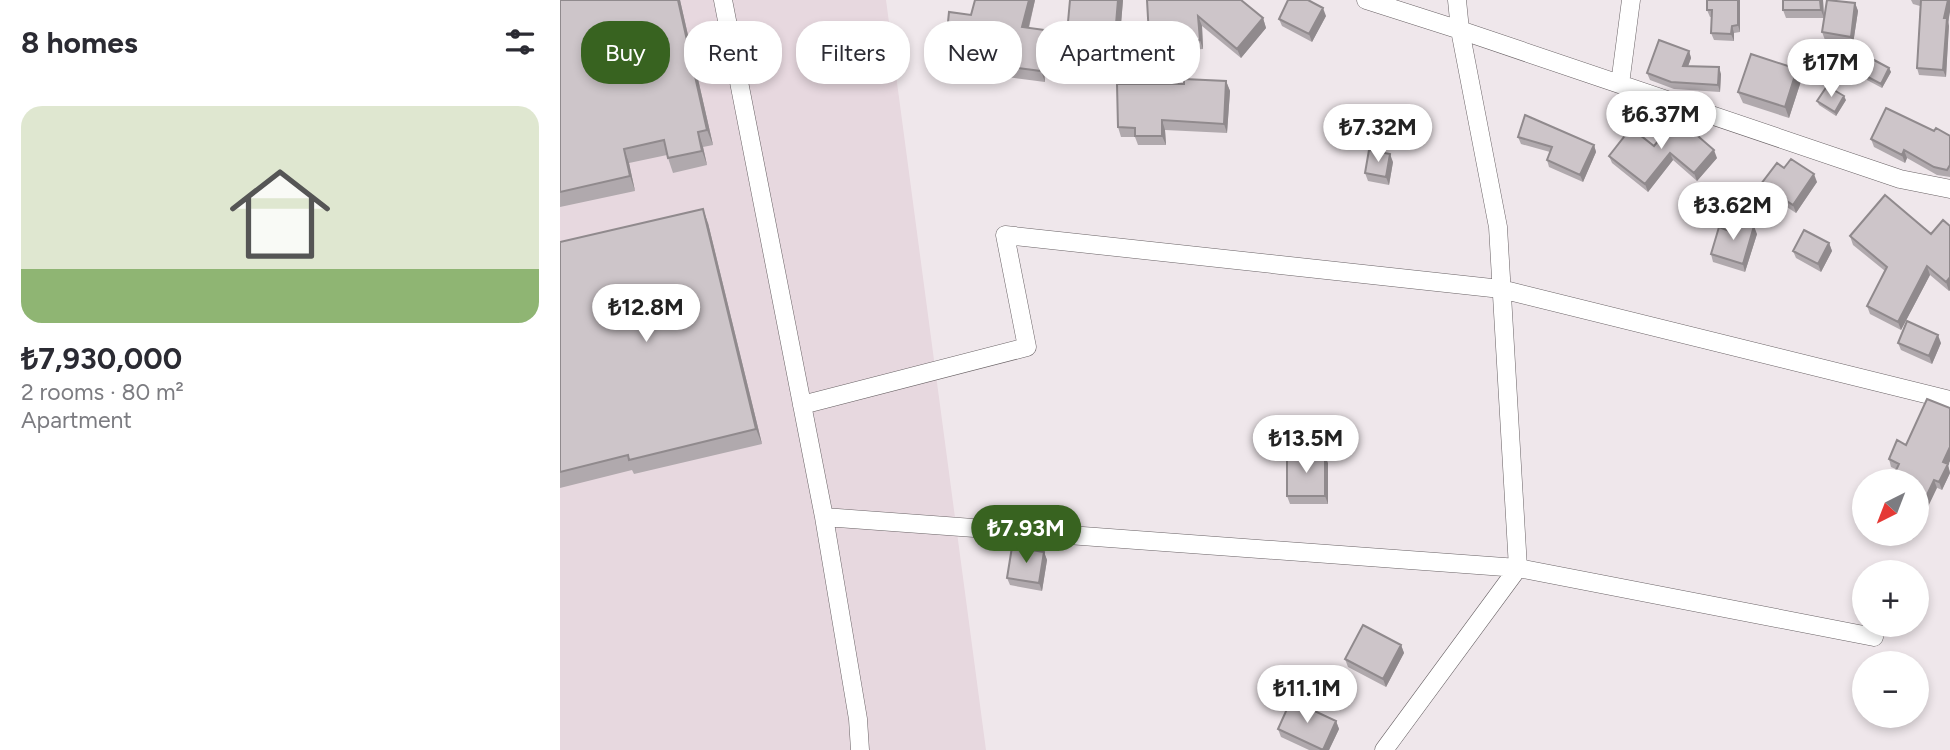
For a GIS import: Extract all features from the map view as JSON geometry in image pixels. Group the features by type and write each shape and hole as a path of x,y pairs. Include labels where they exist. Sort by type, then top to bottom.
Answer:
{"street":[{"path":"723,0 824,517 858,719 860,750"},
{"path":"1366,0 1900,179 1950,189"},
{"path":"1384,750 1518,568 1498,227 1460,30 1457,0"},
{"path":"1620,84 1631,0"},
{"path":"802,405 1027,347 1005,234 1501,289 1950,400"},
{"path":"824,517 1518,568 1852,633"}],"shaded area":[{"path":"560,0 886,0 889,21 796,21 796,84 897,84 986,750 560,750"}],"building":[{"path":"560,0 678,0 684,27 684,84 697,84 707,130 698,132 702,151 668,158 664,140 624,149 630,176 560,192"},
{"path":"975,0 1029,0 1022,27 1022,21 948,21 949,12 971,15"},
{"path":"1070,0 1118,0 1116,21 1068,21"},
{"path":"1147,0 1241,0 1263,18 1237,49 1198,16 1198,21 1148,21"},
{"path":"1288,0 1308,0 1323,8 1309,34 1279,19"},
{"path":"1707,0 1738,0 1738,25 1732,26 1731,34 1711,33 1712,10 1707,10"},
{"path":"1783,0 1820,0 1821,10 1783,10"},
{"path":"1827,0 1855,3 1851,37 1822,32"},
{"path":"1921,0 1948,0 1944,18 1947,18 1943,70 1917,68"},
{"path":"1022,27 1036,29 1036,70 1022,68"},
{"path":"1659,40 1689,51 1683,66 1719,67 1718,85 1671,82 1647,73"},
{"path":"1751,54 1797,69 1785,107 1738,92"},
{"path":"1874,60 1889,68 1881,84 1866,76"},
{"path":"1200,80 1226,81 1224,124 1162,120 1162,136 1135,136 1135,128 1118,127 1117,84 1200,84"},
{"path":"1827,86 1844,96 1835,112 1817,101"},
{"path":"1886,108 1950,136 1950,165 1947,170 1934,167 1904,150 1902,155 1871,139"},
{"path":"1525,115 1594,145 1580,175 1547,160 1552,147 1518,137"},
{"path":"1677,118 1714,150 1694,173 1670,153 1645,184 1609,156 1631,128 1654,146"},
{"path":"1369,150 1390,154 1386,177 1365,173"},
{"path":"1791,159 1814,174 1793,205 1761,184 1777,163 1784,168"},
{"path":"1885,195 1931,234 1943,220 1950,226 1950,277 1946,282 1927,266 1898,322 1867,306 1887,267 1850,236"},
{"path":"703,209 756,429 629,460 628,455 560,472 560,242"},
{"path":"1733,219 1754,226 1743,264 1711,254 1719,227 1729,231"},
{"path":"1804,230 1829,243 1818,264 1793,251"},
{"path":"1907,321 1938,335 1929,356 1898,343"},
{"path":"1927,399 1950,408 1950,447 1943,462 1948,464 1939,482 1934,480 1929,491 1929,469 1897,469 1899,464 1889,459 1897,440 1906,445"},
{"path":"1287,454 1325,455 1325,496 1287,496"},
{"path":"1012,547 1044,552 1039,583 1007,578"},
{"path":"1363,625 1401,645 1383,679 1345,659"},
{"path":"1291,700 1336,721 1323,750 1278,729"}]}
